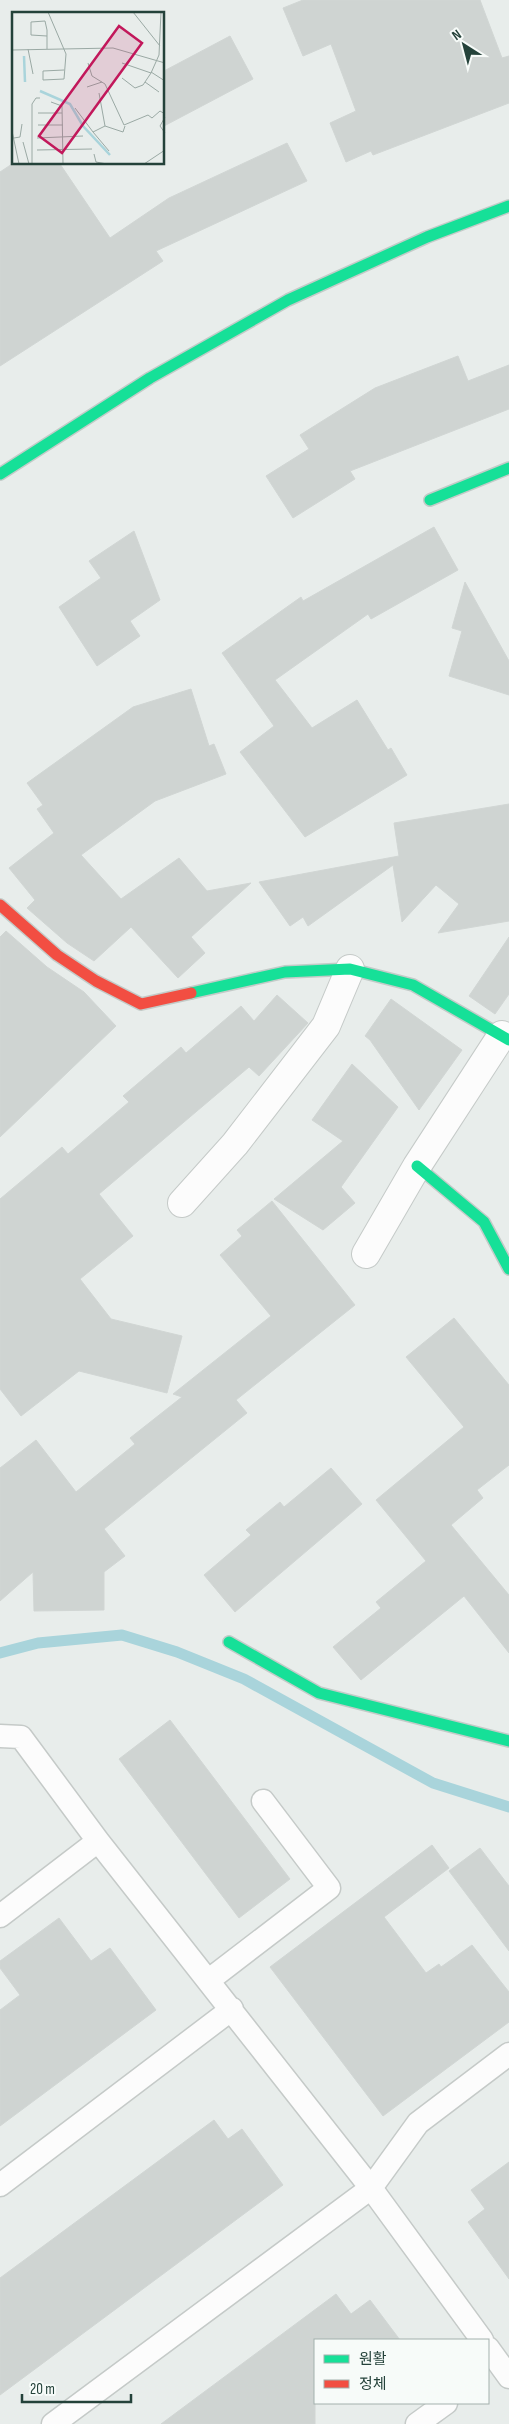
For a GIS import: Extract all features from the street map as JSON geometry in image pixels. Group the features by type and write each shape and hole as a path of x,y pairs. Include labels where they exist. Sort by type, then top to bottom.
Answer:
{"street":[{"path":"0,474 150,378 288,300 427,236 509,206"},
{"path":"430,500 509,468"},
{"path":"0,905 57,956 96,981 141,1004 285,972 350,969 413,985 505,1037 418,1166 366,1254"},
{"path":"182,1203 234,1144 326,1026 350,969"},
{"path":"418,1166 484,1222 509,1269"},
{"path":"229,1642 319,1692 509,1741"}],"lane":[{"path":"0,1736 21,1737 98,1841 371,2188 481,2339"},
{"path":"209,1980 329,1888 263,1801"},
{"path":"0,1916 98,1841"},
{"path":"0,2185 232,2010"},
{"path":"52,2424 371,2188 418,2123 509,2054"},
{"path":"418,2424 445,2404"}],"building":[{"path":"303,0 480,0 502,58 509,56 509,103 373,155 371,151 346,162 330,123 356,111 331,44 303,56 283,8"},
{"path":"230,36 253,79 165,125 165,70"},
{"path":"287,143 307,181 156,251 163,261 0,366 0,172 12,164 61,165 110,238 169,198"},
{"path":"458,356 468,381 509,365 509,409 350,471 355,479 293,518 266,476 309,449 300,435 375,388"},
{"path":"434,527 458,570 371,619 368,614 275,680 312,728 357,700 388,750 391,748 407,775 305,837 240,752 274,726 222,653 301,597 303,601"},
{"path":"134,531 160,600 130,621 140,636 97,666 59,607 101,578 89,561"},
{"path":"465,582 509,661 509,695 449,676 462,631 452,628"},
{"path":"191,689 209,746 214,744 226,774 155,801 81,855 121,899 179,858 207,891 251,883 191,937 205,953 178,978 131,927 94,961 67,943 27,908 35,900 9,868 54,833 37,809 43,805 27,783 133,707"},
{"path":"509,804 509,921 438,933 459,904 436,885 402,922 393,865 308,926 303,917 290,926 259,882 399,856 394,823"},
{"path":"6,931 47,967 84,992 116,1026 0,1137 0,937"},
{"path":"509,937 509,994 495,1014 469,996"},
{"path":"277,995 308,1023 259,1076 249,1067 99,1194 133,1236 80,1279 111,1319 182,1336 167,1393 79,1371 21,1416 0,1389 0,1199 62,1147 68,1154 129,1102 123,1096 181,1047 186,1053 241,1006 254,1021"},
{"path":"391,999 462,1050 419,1110 370,1040 365,1036"},
{"path":"352,1064 398,1107 341,1187 355,1203 323,1230 274,1199 343,1141 312,1120"},
{"path":"272,1201 355,1305 236,1400 247,1413 104,1529 125,1556 104,1572 104,1610 34,1611 33,1572 0,1601 0,1468 36,1440 76,1492 135,1444 130,1438 182,1397 173,1394 271,1316 220,1255 242,1236 237,1230"},
{"path":"454,1318 509,1385 509,1465 477,1490 483,1498 451,1525 509,1595 509,1653 464,1596 361,1680 333,1647 381,1608 376,1602 426,1561 376,1500 464,1427 406,1357"},
{"path":"331,1468 362,1504 235,1612 204,1575 251,1535 246,1530 280,1502 284,1507"},
{"path":"170,1720 290,1879 239,1918 119,1759"},
{"path":"432,1845 449,1868 384,1917 426,1973 439,1964 441,1967 472,1945 509,1992 509,2022 383,2116 270,1967"},
{"path":"480,1848 509,1886 509,1951 449,1871"},
{"path":"59,1918 91,1961 110,1948 156,2010 0,2126 0,2010 20,1995 0,1968 0,1961"},
{"path":"214,2120 228,2139 242,2129 283,2185 0,2395 0,2278"},
{"path":"509,2162 509,2279 468,2222 485,2209 471,2190"},
{"path":"336,2294 351,2314 370,2300 399,2339 314,2339 315,2424 161,2424"}],"waterway":[{"path":"0,1653 38,1643 122,1635 177,1652 244,1679 433,1783 509,1807"}],"traffic: fast":[{"path":"0,474 150,378 288,300 427,237 509,206"},
{"path":"430,500 509,468"},
{"path":"191,993 285,972 350,969 413,985 509,1040"},
{"path":"417,1166 484,1222 509,1269"},
{"path":"229,1642 319,1693 509,1741"}],"traffic: jam":[{"path":"0,905 57,955 96,981 141,1004 191,993"}]}
